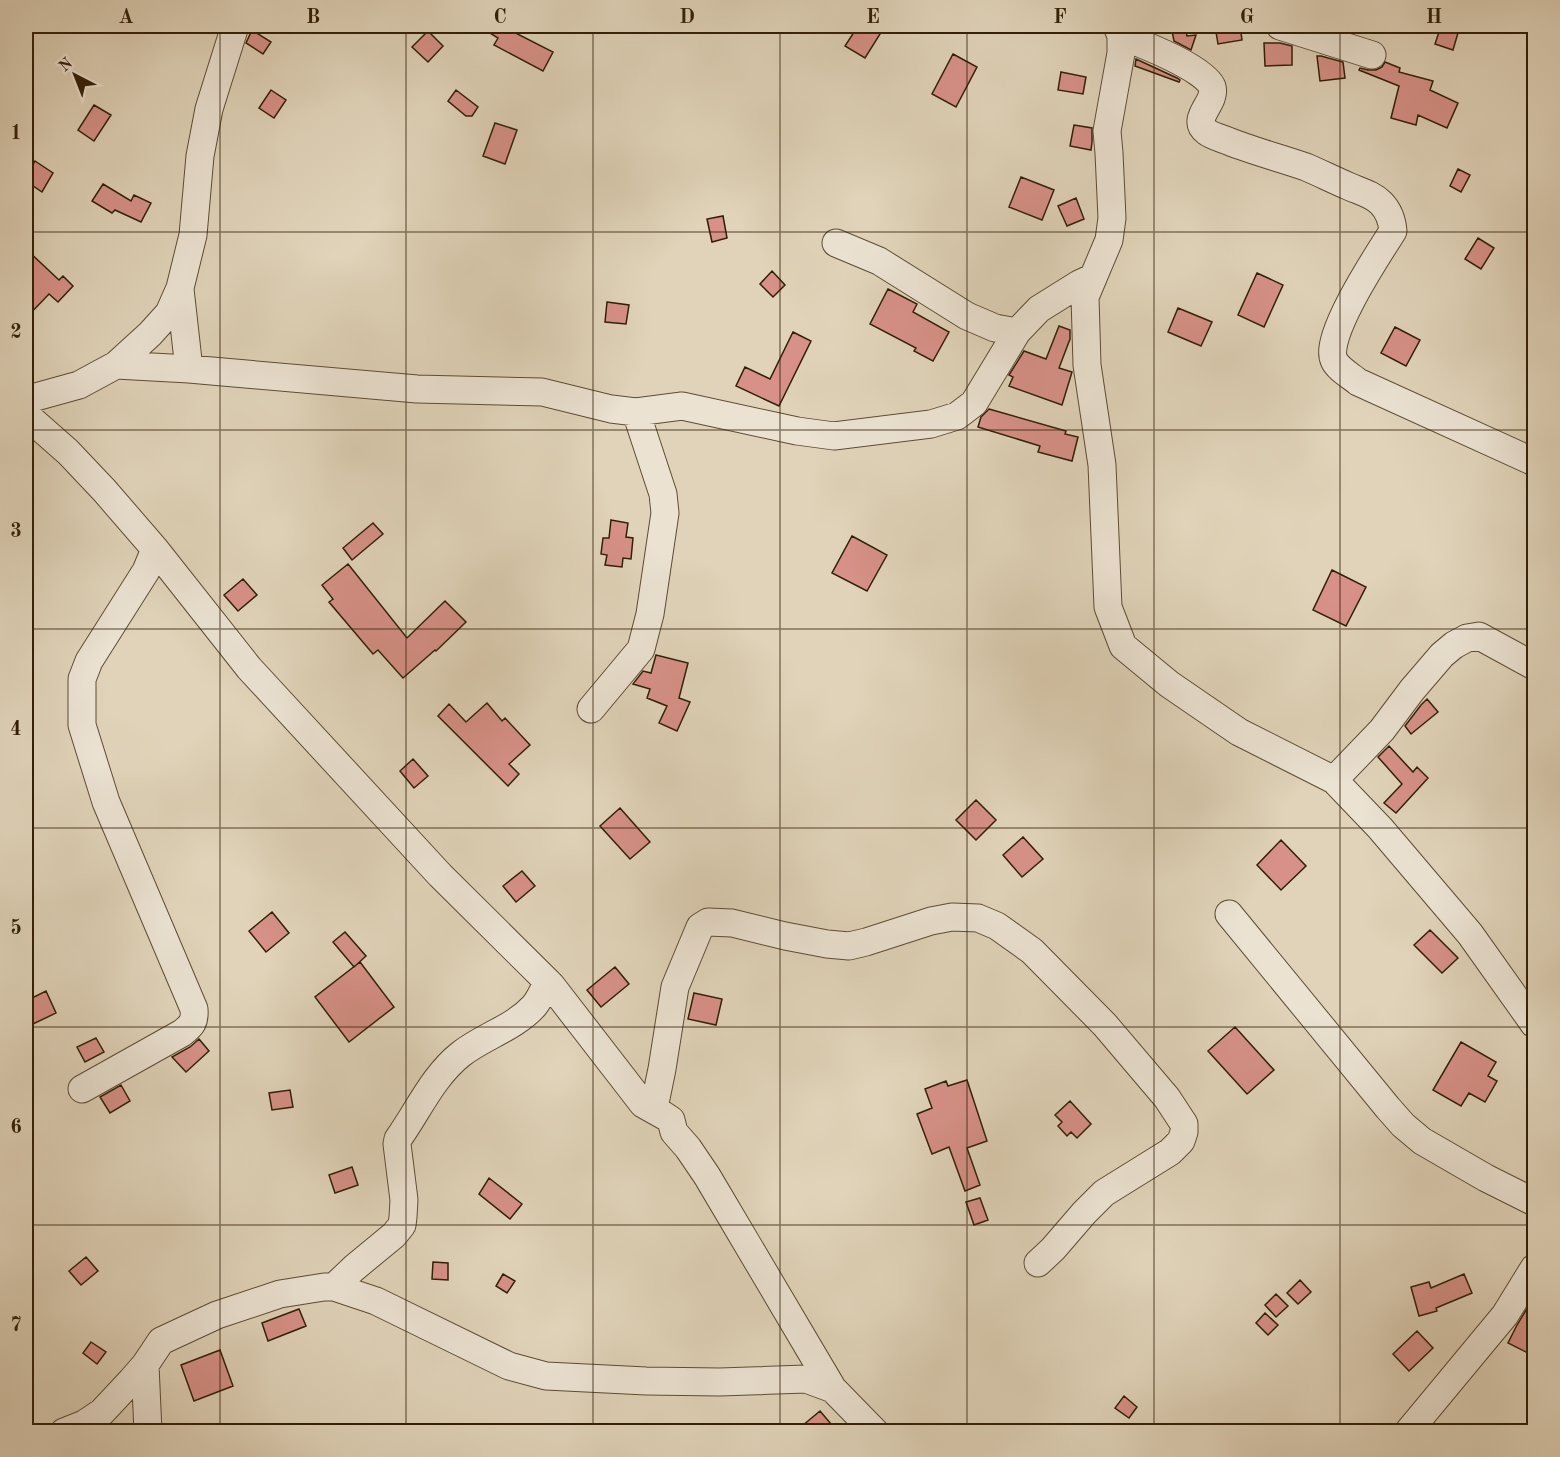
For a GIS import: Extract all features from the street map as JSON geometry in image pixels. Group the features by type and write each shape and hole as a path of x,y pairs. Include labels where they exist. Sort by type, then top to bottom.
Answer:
{"street":[{"path":"26,399 79,386 116,364 150,334 169,313 180,288 193,235 200,156 209,109 235,26"},
{"path":"1280,26 1372,55"},
{"path":"1119,31 1121,53 1107,131 1111,207 1109,240 1085,297 1087,365 1102,465 1108,607 1123,646 1169,684 1239,732 1334,780 1380,828 1470,934 1534,1023"},
{"path":"1119,31 1187,65 1206,78 1212,87 1212,96 1200,120 1207,133 1308,168 1372,196 1382,204 1391,217 1393,231 1348,306 1337,332 1333,345 1334,359 1341,368 1358,382 1534,462"},
{"path":"836,243 879,261 967,316 995,328 1017,332"},
{"path":"116,364 417,389 542,392 611,409 636,412 682,406 797,431 834,436 931,424 957,416 974,403 1017,332 1039,309 1092,278"},
{"path":"180,288 189,369"},
{"path":"591,709 641,649 650,614 665,513 663,494 636,412"},
{"path":"26,415 68,452 97,482 151,560 249,668 440,875 548,982 643,1104 671,1120"},
{"path":"82,1089 182,1033 191,1026 195,1018 194,1009 106,802 82,725 82,679 89,661 151,560"},
{"path":"1334,780 1382,730 1412,690 1442,655 1454,645 1467,638 1479,636 1534,666"},
{"path":"1229,914 1403,1125 1422,1141 1486,1178 1534,1202"},
{"path":"875,1431 833,1389 707,1176 674,1132 671,1120 656,1110 655,1103 675,987 697,931 704,924 714,921 827,944 849,946 931,921 952,917 978,918 997,926 1032,951 1105,1025 1167,1098 1184,1124 1181,1141 1170,1152 1104,1193 1053,1250 1038,1263"},
{"path":"334,1287 394,1235 402,1225 404,1200 397,1144 428,1092 460,1055 515,1022 534,1006 548,982"},
{"path":"1408,1431 1505,1315 1534,1268"},
{"path":"64,1431 84,1424 102,1412 145,1365 161,1341 217,1315 280,1294 324,1287 334,1287 376,1301 508,1366 546,1376 720,1382 807,1379 833,1389"},
{"path":"145,1365 148,1431"}],"building":[{"path":"479,26 502,26 553,52 543,71 494,45 498,38"},
{"path":"858,26 885,26 865,58 845,46"},
{"path":"1171,26 1185,26 1187,36 1196,35 1191,50 1174,41"},
{"path":"1215,26 1240,26 1242,40 1218,44"},
{"path":"1441,26 1460,26 1453,50 1435,44"},
{"path":"252,30 271,42 263,54 246,43"},
{"path":"428,31 443,46 428,62 412,47"},
{"path":"1264,43 1292,46 1292,65 1265,66"},
{"path":"953,54 977,67 956,107 932,94"},
{"path":"1317,56 1343,62 1345,78 1320,81"},
{"path":"1136,59 1177,78 1179,82 1135,66"},
{"path":"1385,62 1400,68 1399,72 1433,81 1430,90 1458,103 1447,128 1418,115 1416,125 1391,118 1399,86 1359,70 1360,68 1376,70"},
{"path":"1061,72 1086,77 1083,94 1058,90"},
{"path":"271,90 286,100 274,118 259,108"},
{"path":"456,90 478,107 472,116 466,116 448,101"},
{"path":"94,105 111,115 94,141 78,130"},
{"path":"495,123 517,130 505,164 483,156"},
{"path":"1074,125 1092,128 1091,150 1070,146"},
{"path":"35,161 53,173 42,192 26,181 26,175"},
{"path":"1458,169 1470,175 1461,192 1450,186"},
{"path":"1021,177 1054,190 1042,220 1009,207"},
{"path":"103,184 131,201 134,195 151,203 141,222 115,210 112,213 92,201"},
{"path":"1076,198 1084,219 1067,226 1058,206"},
{"path":"723,216 727,238 712,242 707,219"},
{"path":"1478,238 1494,248 1481,269 1465,259"},
{"path":"26,249 59,280 63,276 73,286 58,302 49,294 26,318"},
{"path":"772,271 785,285 773,297 760,284"},
{"path":"1257,273 1283,285 1264,327 1238,315"},
{"path":"888,289 917,304 913,312 949,332 933,361 914,351 916,348 870,324"},
{"path":"607,302 629,305 626,324 605,322"},
{"path":"1178,308 1212,322 1201,346 1168,332"},
{"path":"1059,326 1070,330 1070,339 1059,368 1072,372 1062,405 1009,386 1013,377 1009,375 1024,351 1046,359"},
{"path":"1395,327 1420,340 1406,366 1381,353"},
{"path":"793,332 811,341 779,406 736,386 745,367 770,379"},
{"path":"989,409 1066,431 1065,434 1078,437 1072,461 1038,452 1040,446 978,427 981,417"},
{"path":"611,520 628,523 626,537 633,538 631,559 623,558 622,567 605,565 607,555 601,554 603,538 609,538"},
{"path":"373,523 383,534 352,560 343,548"},
{"path":"852,536 887,555 867,591 832,573"},
{"path":"348,564 407,638 445,601 466,622 403,678 378,650 373,654 329,602 333,599 322,585"},
{"path":"1332,570 1366,587 1346,626 1313,610"},
{"path":"243,579 257,595 238,611 224,595"},
{"path":"656,655 688,663 679,698 690,702 677,731 659,723 667,706 647,698 650,689 633,684 643,671 651,673"},
{"path":"1427,699 1438,712 1411,734 1405,726"},
{"path":"487,703 502,721 505,718 530,745 509,764 519,774 508,786 438,716 449,704 466,722"},
{"path":"1389,746 1413,772 1417,767 1428,778 1396,813 1384,803 1402,784 1378,757"},
{"path":"413,759 428,776 414,788 400,771"},
{"path":"976,800 996,820 976,840 956,820"},
{"path":"620,808 650,842 630,859 600,826"},
{"path":"1023,837 1043,859 1022,877 1003,855"},
{"path":"1281,840 1306,866 1281,890 1257,865"},
{"path":"522,871 535,886 516,902 503,886"},
{"path":"272,912 289,933 266,952 249,931"},
{"path":"1430,930 1458,958 1442,973 1414,945"},
{"path":"345,932 366,956 354,967 333,942"},
{"path":"360,962 394,1007 349,1042 315,997"},
{"path":"615,967 629,984 601,1007 587,990"},
{"path":"46,991 56,1013 33,1024 26,1001"},
{"path":"694,993 722,999 716,1025 688,1019"},
{"path":"1235,1027 1274,1070 1247,1094 1208,1051"},
{"path":"96,1038 104,1052 85,1062 77,1047"},
{"path":"199,1039 209,1051 186,1072 172,1057"},
{"path":"1461,1042 1496,1062 1488,1076 1497,1081 1485,1102 1469,1093 1461,1106 1433,1090"},
{"path":"967,1080 987,1141 967,1148 980,1185 965,1191 949,1147 932,1154 917,1114 932,1108 925,1089 946,1081 948,1086"},
{"path":"121,1085 130,1101 110,1113 100,1097"},
{"path":"290,1090 293,1107 272,1110 269,1093"},
{"path":"1070,1101 1091,1124 1077,1138 1071,1132 1067,1136 1058,1126 1062,1122 1055,1115"},
{"path":"352,1167 358,1185 335,1193 329,1175"},
{"path":"489,1178 522,1204 510,1219 479,1194"},
{"path":"980,1198 988,1220 974,1225 966,1202"},
{"path":"86,1257 98,1271 81,1285 69,1271"},
{"path":"433,1262 448,1263 448,1280 432,1279"},
{"path":"503,1274 515,1281 507,1293 496,1286"},
{"path":"1464,1274 1472,1293 1436,1308 1437,1311 1419,1316 1411,1287 1429,1282 1431,1288"},
{"path":"1300,1280 1311,1292 1298,1304 1287,1293"},
{"path":"1276,1294 1288,1306 1276,1317 1265,1305"},
{"path":"1534,1297 1534,1356 1508,1343"},
{"path":"299,1309 306,1326 268,1341 262,1323"},
{"path":"1265,1313 1278,1325 1268,1335 1256,1323"},
{"path":"1417,1331 1433,1348 1409,1371 1393,1354"},
{"path":"91,1342 106,1352 97,1364 83,1353"},
{"path":"220,1350 233,1386 194,1401 181,1365"},
{"path":"1124,1396 1137,1407 1129,1418 1115,1408"},
{"path":"820,1411 837,1431 796,1431"}]}
